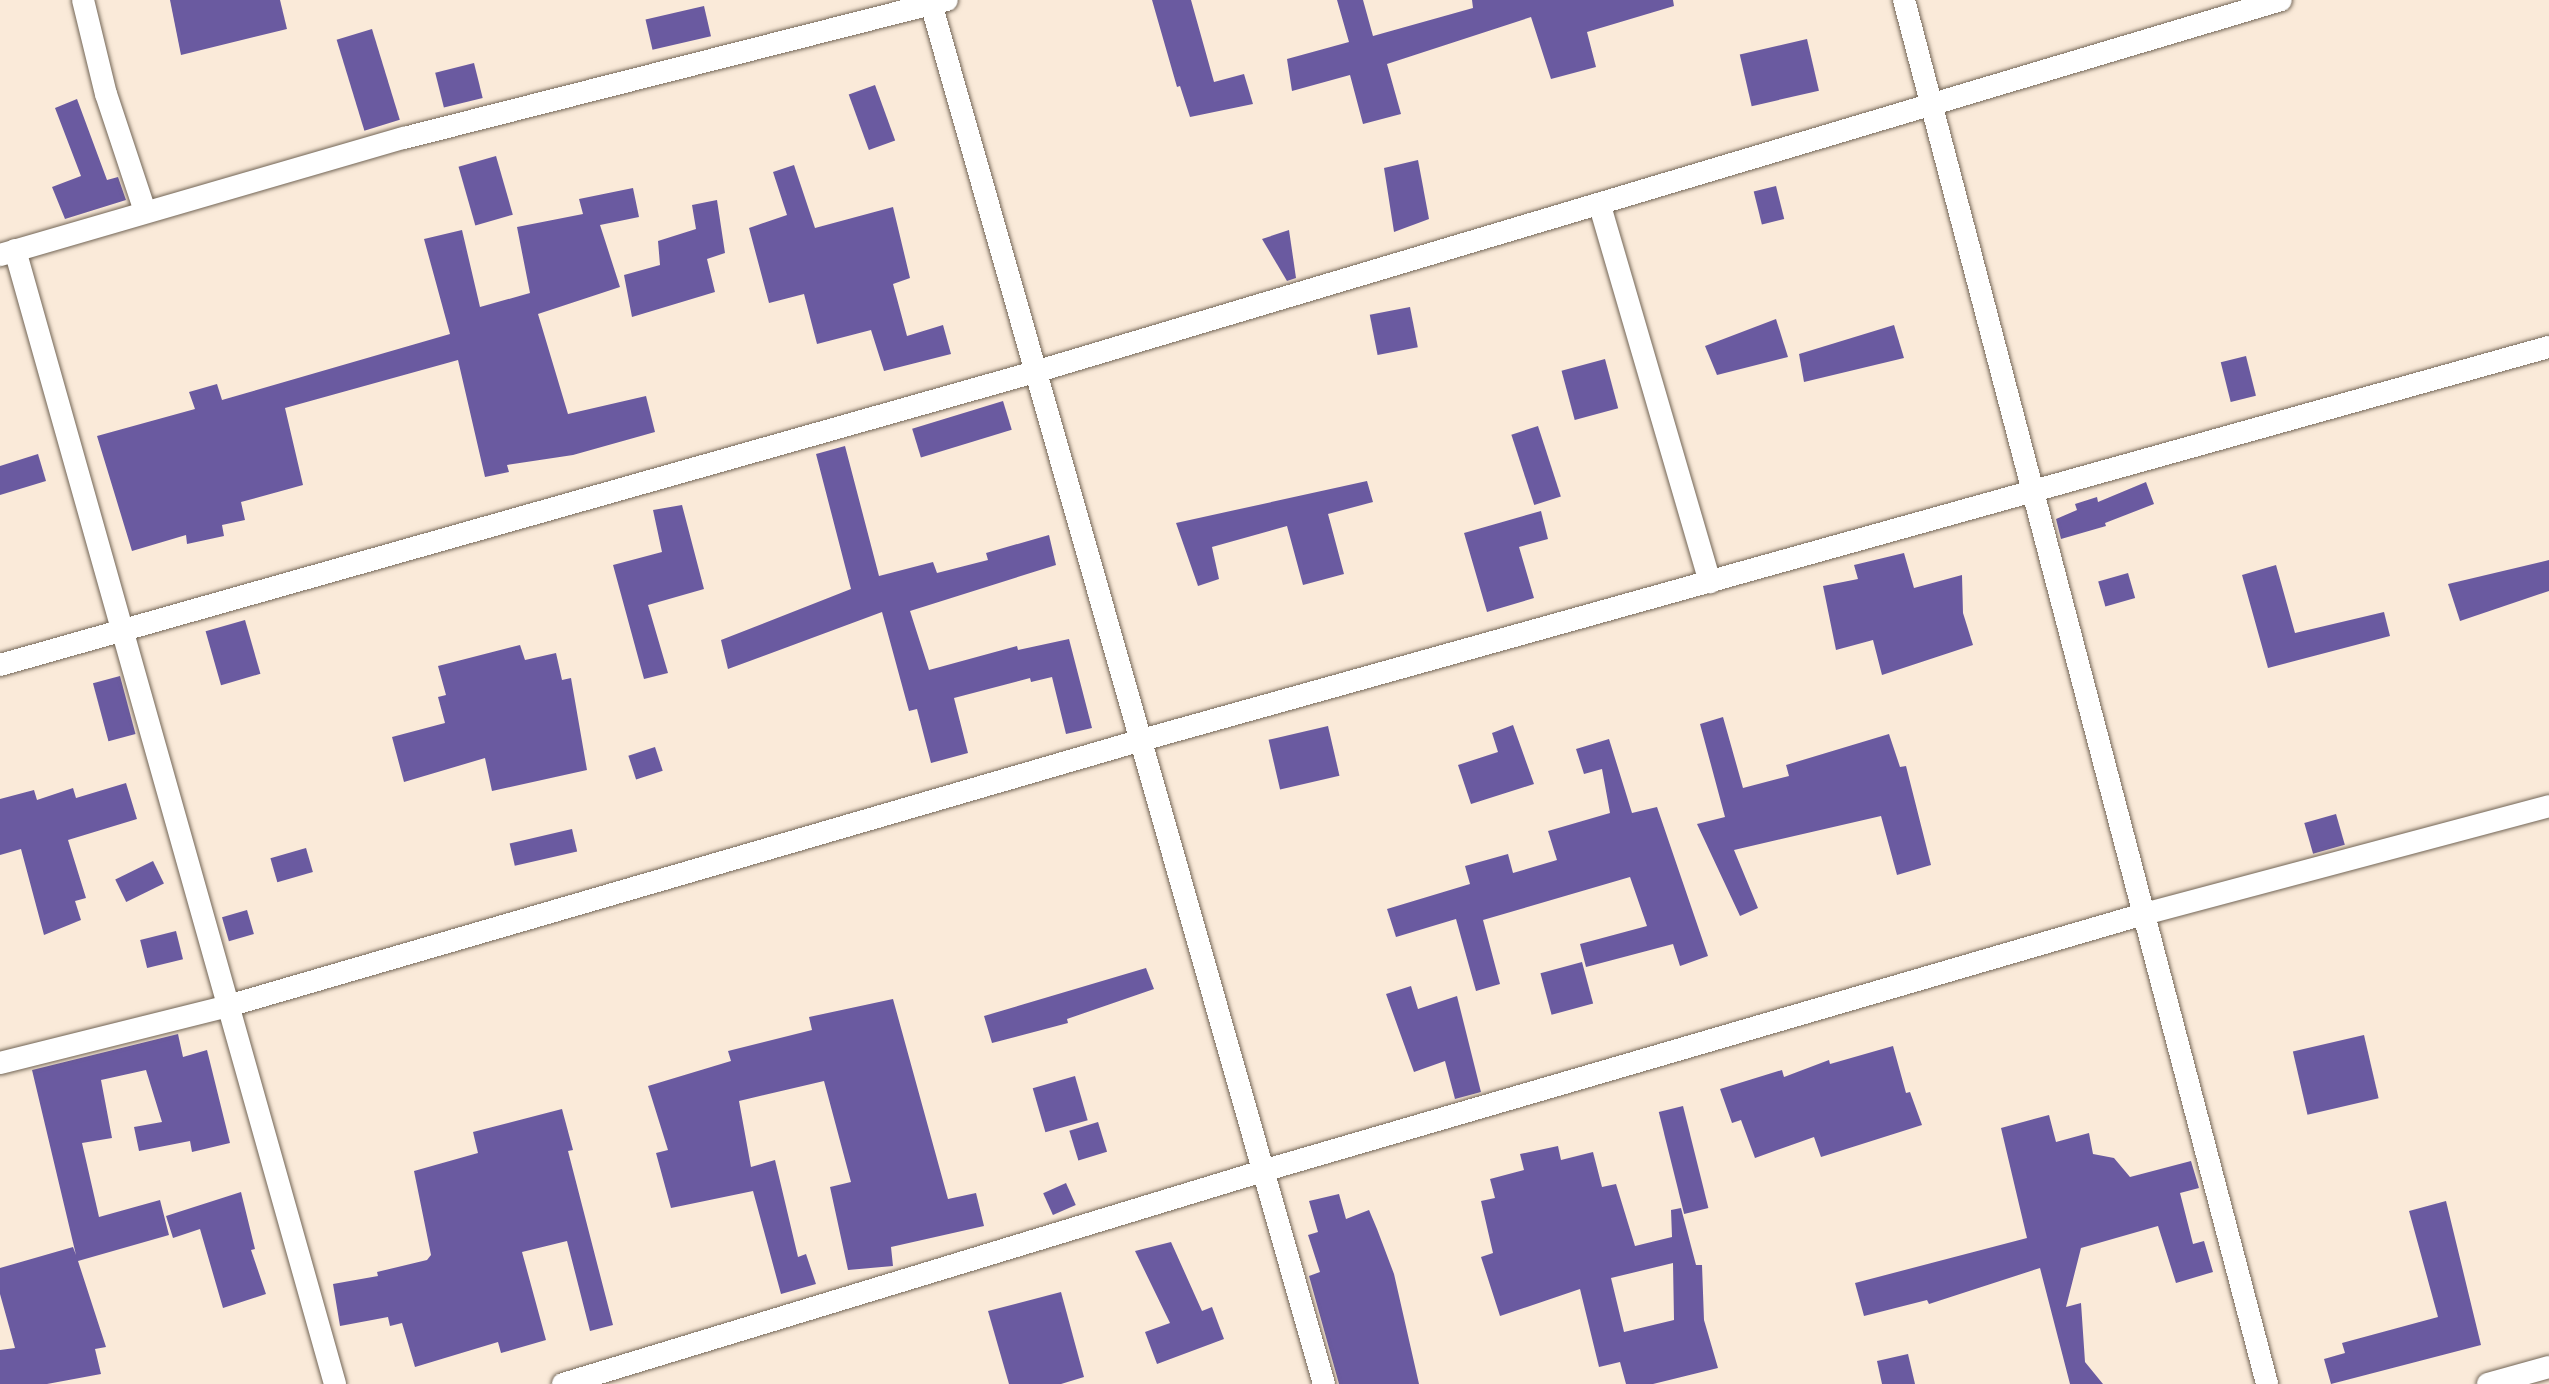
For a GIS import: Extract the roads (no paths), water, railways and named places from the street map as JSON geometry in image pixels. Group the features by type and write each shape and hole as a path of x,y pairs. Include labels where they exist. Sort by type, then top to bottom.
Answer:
{"street":[{"path":"83,0 106,94 145,211"},
{"path":"1904,0 2268,1384"},
{"path":"0,664 1035,372 2281,0"},
{"path":"336,1384 8,252 404,138 936,2 1035,372 1324,1384"},
{"path":"1600,206 1710,582"},
{"path":"0,1062 228,1006 1142,740 2549,347"},
{"path":"563,1384 1266,1170 2144,914 2549,806"},
{"path":"2488,1384 2549,1368"}]}
